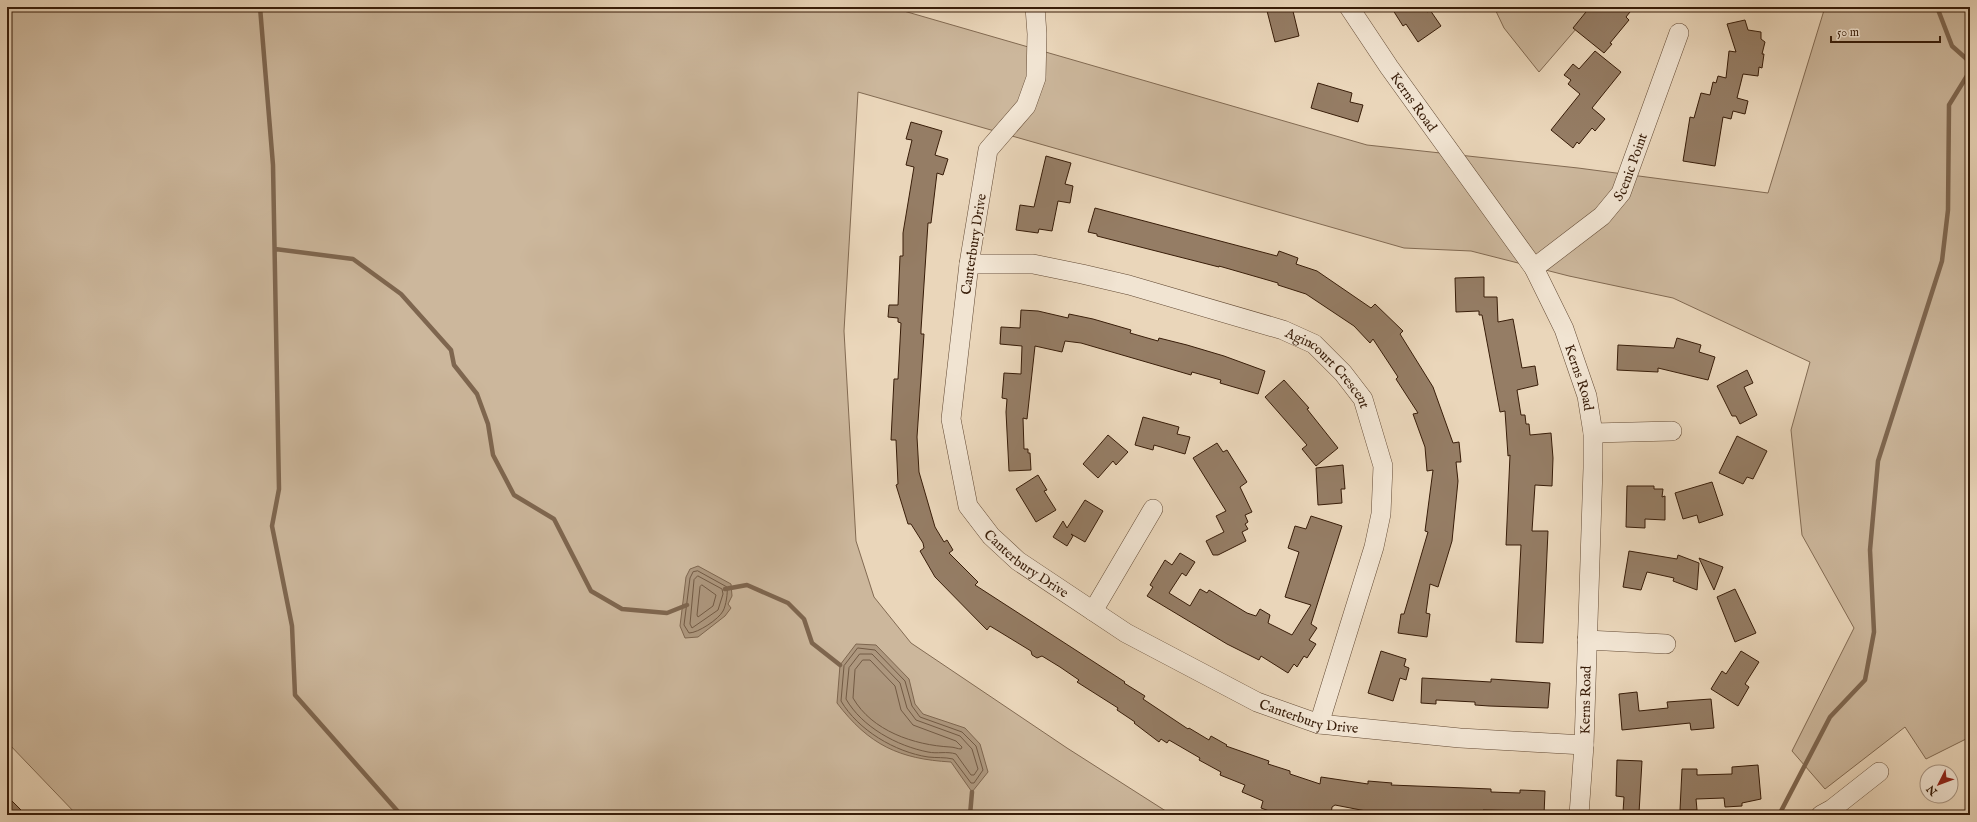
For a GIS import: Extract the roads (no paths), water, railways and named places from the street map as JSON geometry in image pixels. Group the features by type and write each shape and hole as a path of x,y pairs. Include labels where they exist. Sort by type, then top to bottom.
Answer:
{"street":[{"name":"Canterbury Drive","path":"1035,7 1037,34 1036,78 1026,106 988,150 969,264 951,419 968,506 991,536 1018,561 1126,633 1257,702 1319,724 1460,738 1584,745"},
{"name":"Kerns Road","path":"1349,7 1389,67 1534,268 1564,329 1587,396 1593,433 1584,745 1579,815"},
{"name":"Scenic Point","path":"1534,268 1602,216 1621,193 1679,33"},
{"name":"Agincourt Crescent","path":"969,264 1034,264 1082,274 1129,284 1177,300 1283,330 1314,344 1343,372 1364,399 1383,466 1381,514 1374,547 1319,724"},
{"path":"1593,433 1672,431"},
{"path":"1093,611 1152,510"},
{"path":"1587,640 1666,644"},
{"path":"1821,815 1832,809 1879,772"}],"water":[{"path":"698,566 731,584 732,596 728,604 731,608 725,616 698,637 685,638 680,626 686,577 690,569"},
{"path":"856,644 876,645 909,679 915,704 923,714 965,728 980,744 988,772 972,792 951,762 916,757 886,747 861,730 837,703 840,665"}],"waterway":[{"path":"260,7 273,165 279,489 272,526 292,626 295,695 401,815"},
{"path":"1937,7 1952,46 1970,62"},
{"path":"1779,815 1830,717 1865,680 1874,632 1870,550 1878,461 1942,261 1948,210 1949,105 1970,71"},
{"path":"275,249 353,259 401,294 451,350 454,365 477,394 488,424 493,455 514,495 554,519 591,591 622,609 667,613 687,605"},
{"path":"725,589 747,585 788,603 804,619 812,643 840,665"},
{"path":"970,815 972,792"}]}
